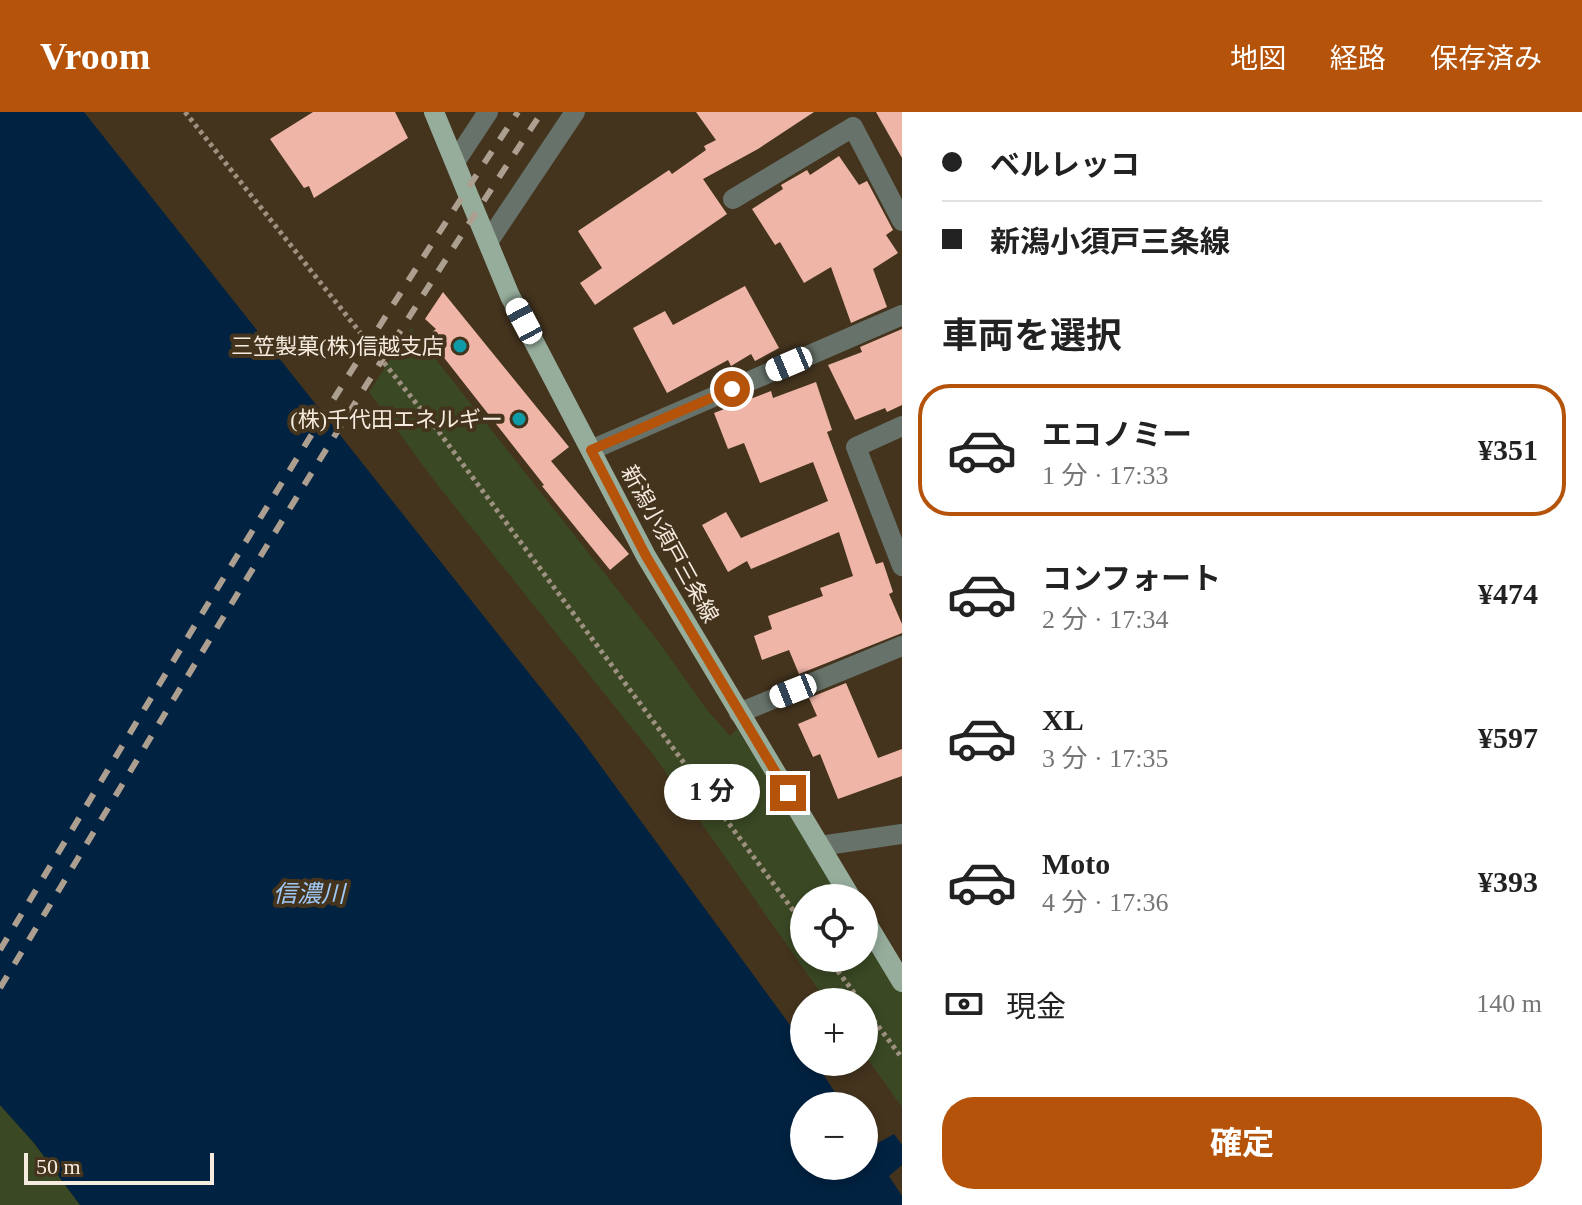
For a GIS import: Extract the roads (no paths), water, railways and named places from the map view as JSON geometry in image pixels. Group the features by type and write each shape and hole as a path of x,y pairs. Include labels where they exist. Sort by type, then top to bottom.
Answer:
{"main road":[{"name":"新潟小須戸三条線","path":"434,112 510,296 646,556 843,884"},
{"path":"878,942 902,982"}],"street":[{"path":"455,162 488,112"},
{"path":"488,242 575,112"},
{"path":"733,199 853,127 902,221"},
{"path":"591,450 902,315"},
{"path":"902,426 856,447 902,566"},
{"path":"739,713 902,646"},
{"path":"820,846 902,834"}],"water":[{"name":"信濃川","path":"0,112 84,112 578,735 790,1025 790,1076 824,1076 835,1092 790,1092 790,1180 878,1180 878,1143 894,1134 902,1145 902,1165 889,1176 902,1196 902,1205 80,1205 34,1143 0,1105"}],"railway":[{"path":"0,950 319,423 518,112"},
{"path":"0,988 334,437 542,112"}],"place":[{"name":"三笠製菓(株)信越支店","path":"460,346"},
{"name":"(株)千代田エネルギー","path":"519,419"}]}
